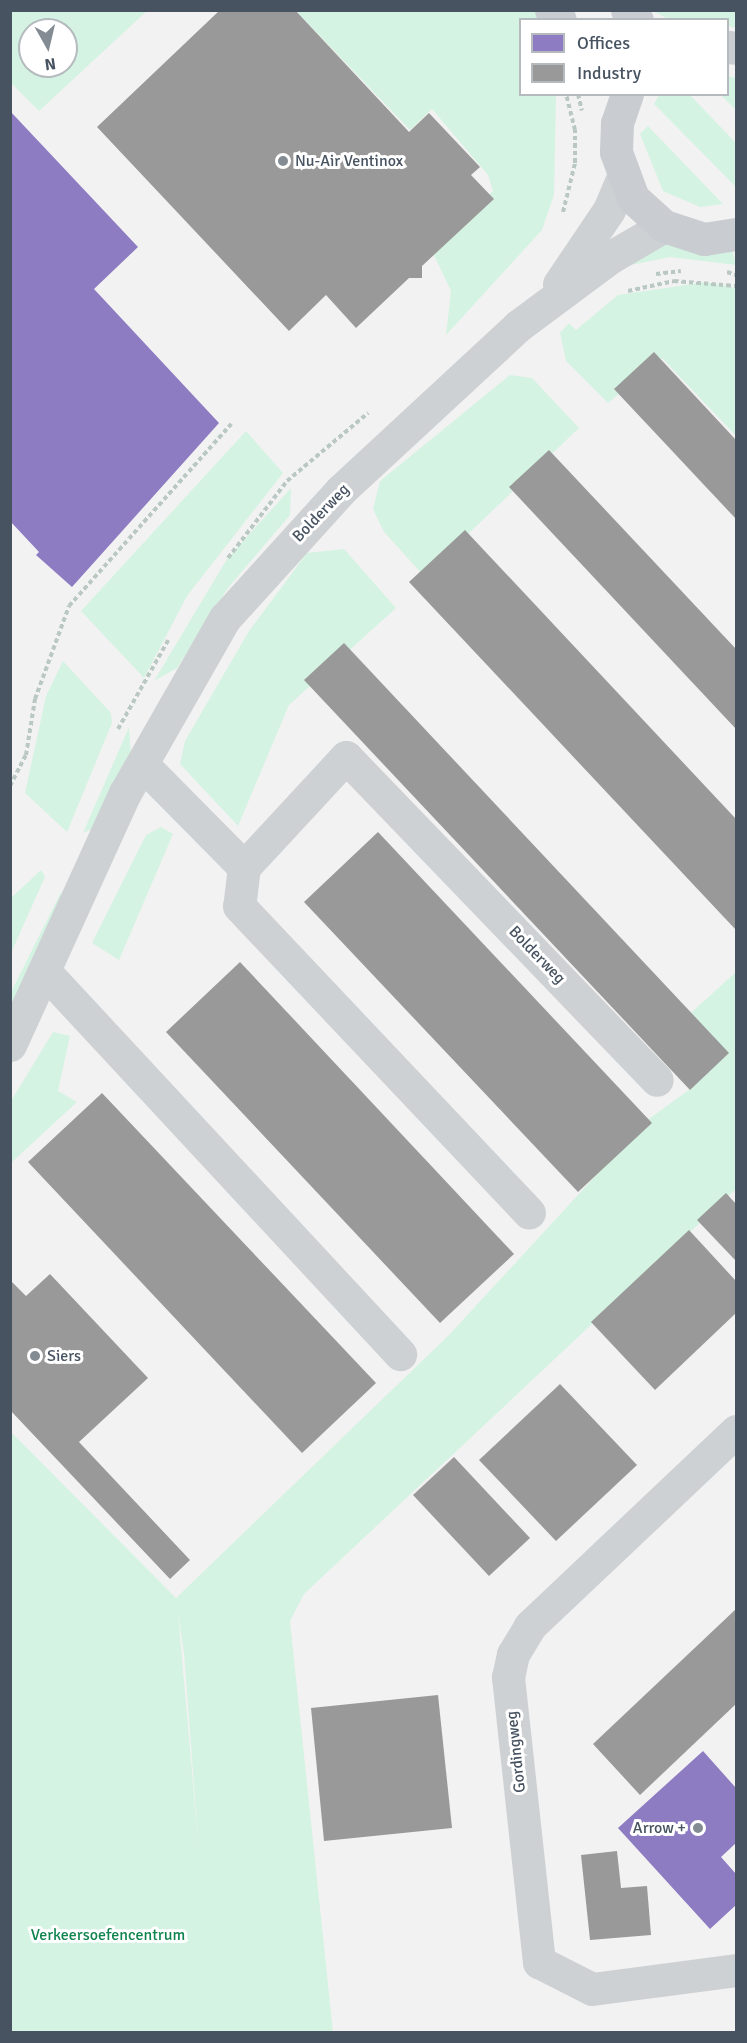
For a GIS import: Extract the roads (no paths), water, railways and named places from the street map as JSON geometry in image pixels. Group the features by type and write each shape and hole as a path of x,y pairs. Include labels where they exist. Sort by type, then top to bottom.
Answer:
{"main road":[{"path":"627,96 617,123 622,179 633,198 664,226 704,239 736,234"}],"street":[{"name":"Bolderweg","path":"548,300 609,210 622,179"},
{"name":"Bolderweg","path":"10,1045 47,974 142,764 225,618 341,490 548,300 664,226"},
{"name":"Bolderweg","path":"244,867 346,757 657,1080"},
{"path":"142,764 244,867 239,906 530,1213"},
{"path":"47,974 400,1354"},
{"name":"Gordingweg","path":"736,1431 530,1626 513,1654 508,1677 539,1962 592,1989 736,1970"}],"place":[{"name":"Nu-Air Ventinox","path":"283,161"},
{"name":"Siers","path":"35,1356"},
{"name":"Arrow +","path":"698,1828"}],"park label":[{"name":"Verkeersoefencentrum","path":"108,1935"}]}
